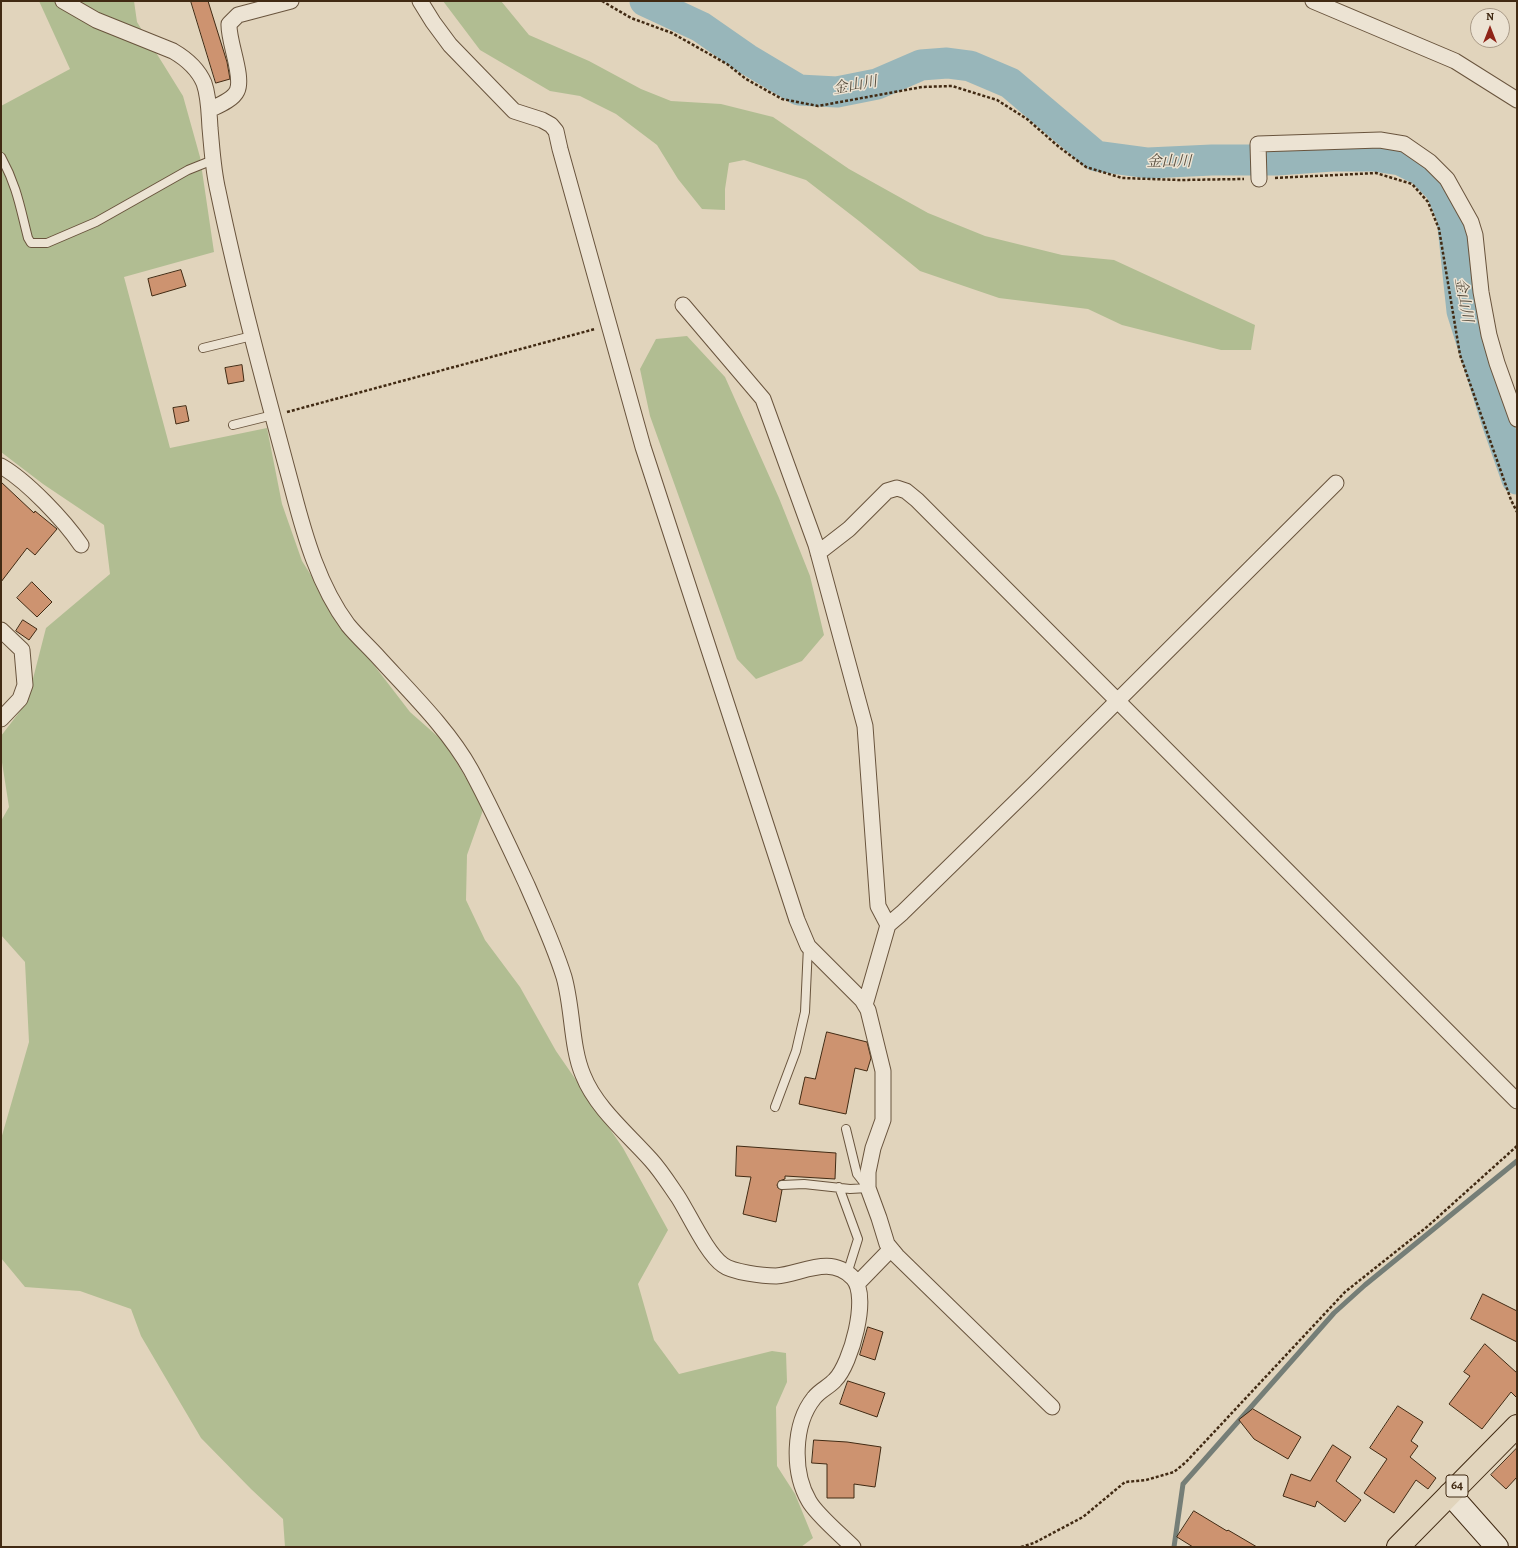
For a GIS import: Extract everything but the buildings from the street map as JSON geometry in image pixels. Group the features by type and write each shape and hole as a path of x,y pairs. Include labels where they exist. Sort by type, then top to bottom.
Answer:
{"main road":[{"name":"64","path":"1398,1547 1517,1426"}],"street":[{"path":"63,1 96,20 173,51 183,57 199,74 204,83 208,99 216,180 228,237 252,336 308,546 323,582 348,625 402,682 458,749 471,771 511,850 556,952 570,1002 578,1058 584,1078 594,1095 618,1125 652,1162 678,1198 709,1249 722,1265 741,1272 776,1276 824,1265 841,1270 852,1279 860,1293 861,1311 849,1356 837,1379 813,1399 801,1426 796,1453 801,1481 810,1503 853,1547"},
{"path":"209,110 225,103 237,92 238,82 236,60 228,32 229,24 238,15 291,1"},
{"path":"420,1 450,45 514,111 542,120 551,125 556,131 645,454 795,913 808,946 862,1000 868,1010 883,1070 883,1120 873,1148 868,1172 868,1188 880,1218 887,1244 1052,1408"},
{"path":"1313,1 1455,61 1517,100"},
{"path":"1259,179 1258,144 1380,140 1404,144 1430,162 1447,179 1471,222 1475,235 1480,292 1489,335 1497,363 1517,419"},
{"path":"683,305 763,399 786,458 818,553 865,726 878,906 888,925"},
{"path":"1,466 12,473 48,506 73,533 81,545"},
{"path":"864,1005 888,925 935,881 1336,483"},
{"path":"818,553 849,529 887,491 897,488 906,491 1517,1101"},
{"path":"1,630 22,650 25,685 20,699 1,720"},
{"path":"852,1279 891,1249"},
{"path":"1450,1494 1497,1547"}],"lane":[{"path":"1,157 11,174 19,197 28,238 31,243 38,244 47,243 96,222 182,173 213,160"},
{"path":"203,348 252,336"},
{"path":"233,425 273,415"},
{"path":"775,1107 796,1051 805,1012 808,946"},
{"path":"846,1129 857,1174 868,1188"},
{"path":"782,1185 804,1184 850,1189 868,1188"},
{"path":"839,1188 858,1239 852,1279"}],"path":[{"path":"602,1 631,18 672,33 727,64 746,79 782,99 818,106 922,87 952,86 997,100 1027,119 1059,148 1086,166 1122,178 1180,180 1259,179 1376,174 1412,184 1428,202 1439,229 1460,355 1511,500 1517,512"},
{"path":"273,415 609,326"},
{"path":"1021,1547 1034,1543 1082,1518 1125,1482 1146,1480 1174,1472 1186,1462 1345,1292 1428,1226 1517,1146"}],"green space":[{"path":"39,1 134,1 137,22 183,96 200,157 214,252 124,277 170,448 267,428 282,504 302,561 340,621 410,712 444,742 466,778 488,796 467,855 466,900 485,940 520,987 556,1051 623,1148 668,1230 638,1284 654,1340 679,1374 772,1351 786,1353 787,1382 776,1407 777,1466 795,1494 813,1538 801,1547 285,1547 283,1519 201,1438 141,1336 131,1309 80,1291 25,1287 1,1258 1,1139 29,1042 25,962 1,935 1,821 9,807 1,756 1,736 27,702 46,628 110,574 104,525 43,484 1,452 1,106 70,69"},
{"path":"443,1 501,1 529,35 589,61 641,89 671,101 721,104 773,117 849,169 928,213 985,236 1062,255 1114,260 1255,325 1251,350 1221,350 1122,325 1088,309 999,298 920,271 806,180 744,160 729,163 725,189 725,210 702,209 678,179 657,145 616,114 580,96 550,91 480,50"},
{"path":"687,336 725,377 779,498 810,576 824,635 802,661 756,679 737,659 650,416 640,369 656,339"}],"waterway":[{"name":"金山川","path":"645,1 701,27 747,59 799,90 837,92 877,84 921,65 947,63 970,66 1010,83 1096,156 1148,163 1212,160 1277,160 1332,156 1374,156 1400,160 1422,171 1440,189 1452,217 1462,311 1497,422 1517,479"},
{"path":"1174,1547 1183,1484 1334,1313 1365,1285 1517,1161"}]}
